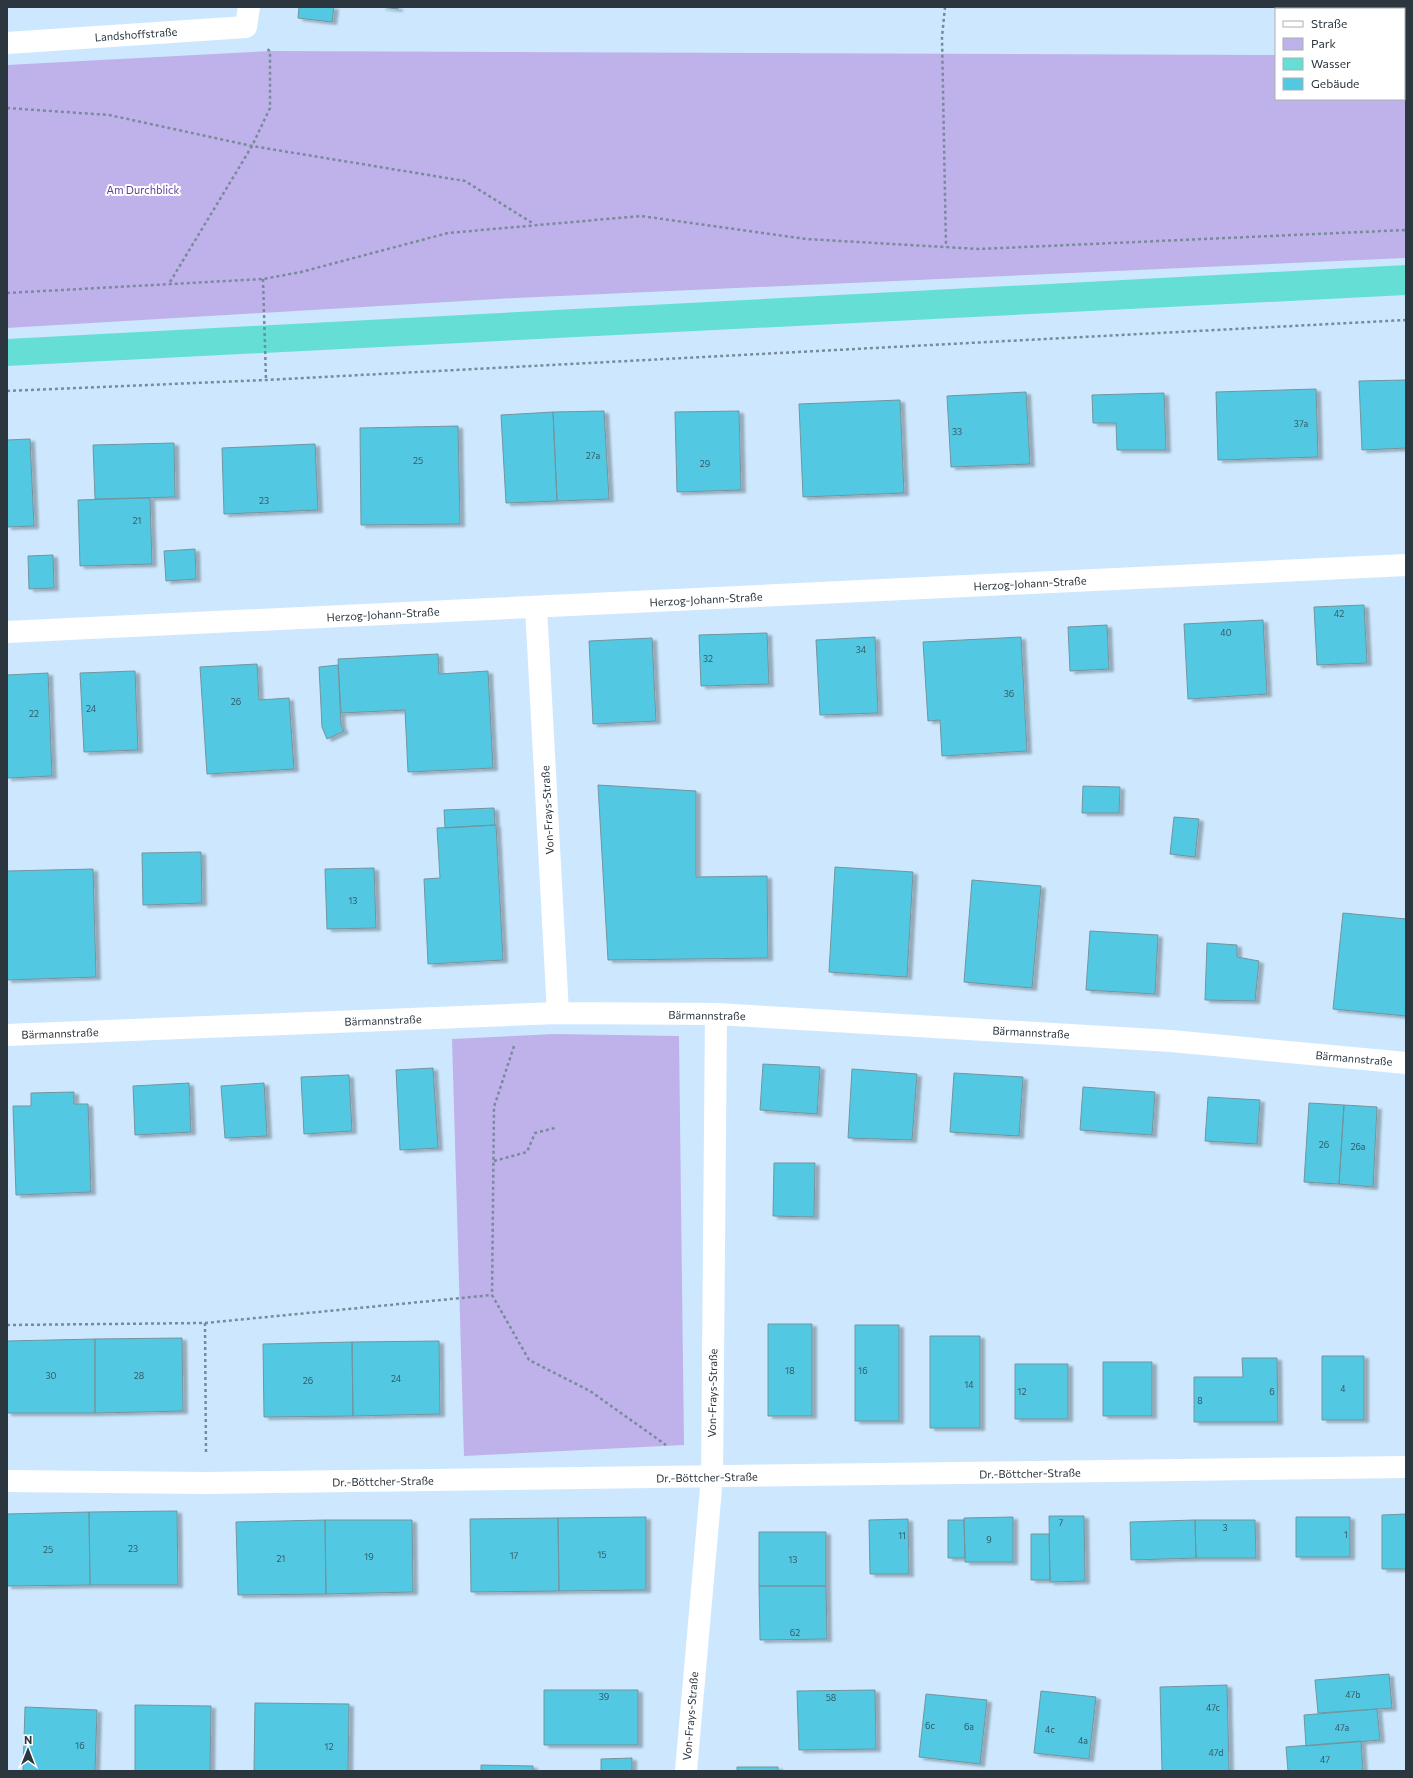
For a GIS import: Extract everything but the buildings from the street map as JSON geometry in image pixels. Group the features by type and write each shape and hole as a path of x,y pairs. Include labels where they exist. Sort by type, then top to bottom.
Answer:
{"street":[{"name":"Landshoffstraße","path":"7,43 246,27 249,7"},
{"name":"Herzog-Johann-Straße","path":"7,632 1406,565"},
{"name":"Von-Frays-Straße","path":"536,607 558,1013"},
{"name":"Bärmannstraße","path":"7,1035 558,1013 716,1014 1171,1041 1406,1063"},
{"name":"Von-Frays-Straße","path":"686,1771 712,1477 716,1014"},
{"name":"Dr.-Böttcher-Straße","path":"7,1481 206,1483 1406,1467"}],"path":[{"path":"945,7 942,37 946,247"},
{"path":"170,283 252,146 270,108 270,52"},
{"path":"7,108 109,115 252,146 465,181 535,225"},
{"path":"7,293 264,278 301,272 448,232 641,216 806,239 979,249 1406,230"},
{"path":"264,278 266,380"},
{"path":"7,391 266,380 1406,320"},
{"path":"524,1015 494,1107 492,1294 529,1360 590,1391 667,1446"},
{"path":"494,1161 527,1152 534,1133 555,1128"},
{"path":"7,1325 205,1323 492,1294"},
{"path":"205,1323 206,1483"}],"green space":[{"name":"Am Durchblick","path":"270,51 1275,55 1275,100 1405,100 1406,55 1406,258 516,298 7,328 7,65"},
{"path":"554,1034 679,1036 684,1445 464,1456 452,1039"}],"water":[{"path":"1406,265 1406,295 7,366 7,339"}]}
